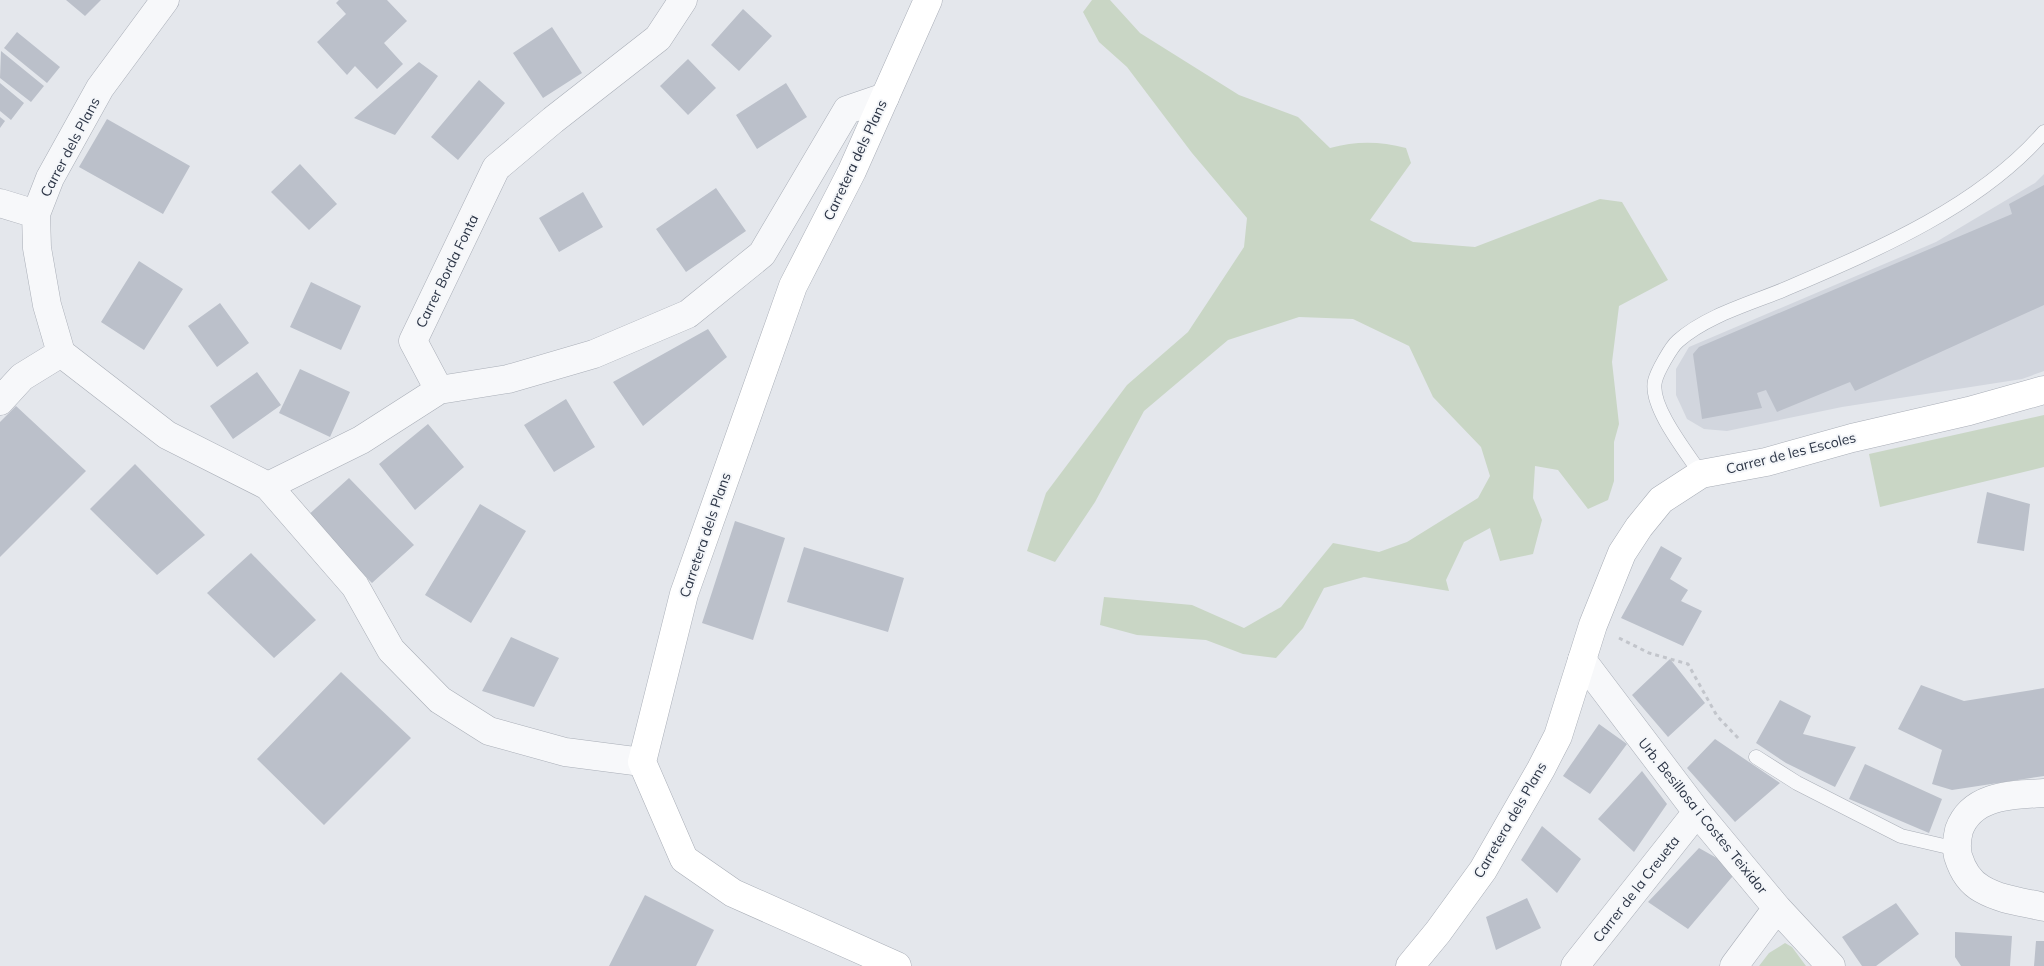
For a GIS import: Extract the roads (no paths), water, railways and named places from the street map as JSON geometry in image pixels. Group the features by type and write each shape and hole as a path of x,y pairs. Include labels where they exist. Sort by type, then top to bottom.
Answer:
{"main road":[{"name":"Carretera dels Plans","path":"642,762 684,594 793,286 852,171 928,0"},
{"name":"Carrer de les Escoles","path":"1582,660 1593,625 1622,553 1639,527 1661,500 1701,474 1766,462 1852,438 1969,411 2044,390"},
{"name":"Carretera dels Plans","path":"1410,966 1438,932 1482,870 1542,769 1558,736 1582,660"},
{"path":"642,762 684,859 733,893 897,966"}],"street":[{"name":"Carrer dels Plans","path":"61,353 45,296 37,248 36,214 50,178 100,88 165,0"},
{"name":"Carrer Borda Fonta","path":"439,390 413,340 496,168 552,120 658,38 683,0"},
{"path":"268,486 361,440 439,390 508,379 594,354 688,314 762,254 847,110 885,97"},
{"path":"0,203 36,214"},
{"path":"0,401 22,377 61,353 167,435 268,486 355,586 391,650 440,700 489,731 565,752 642,762"},
{"name":"Urb. Besillosa i Costes Teixidor","path":"1582,660 1697,812 1777,908 1831,966"},
{"path":"2044,793 1994,798 1970,811 1962,822 1956,849 1961,868 1981,888 2003,898 2044,906"},
{"name":"Carrer de la Creueta","path":"1575,966 1697,812"},
{"path":"1734,966 1777,908"}],"lane":[{"path":"1701,474 1657,404 1655,381 1676,342 1703,324 1846,263 1960,204 2026,153 2044,132"},
{"path":"1756,757 1797,783 1901,836 1956,849"}]}
